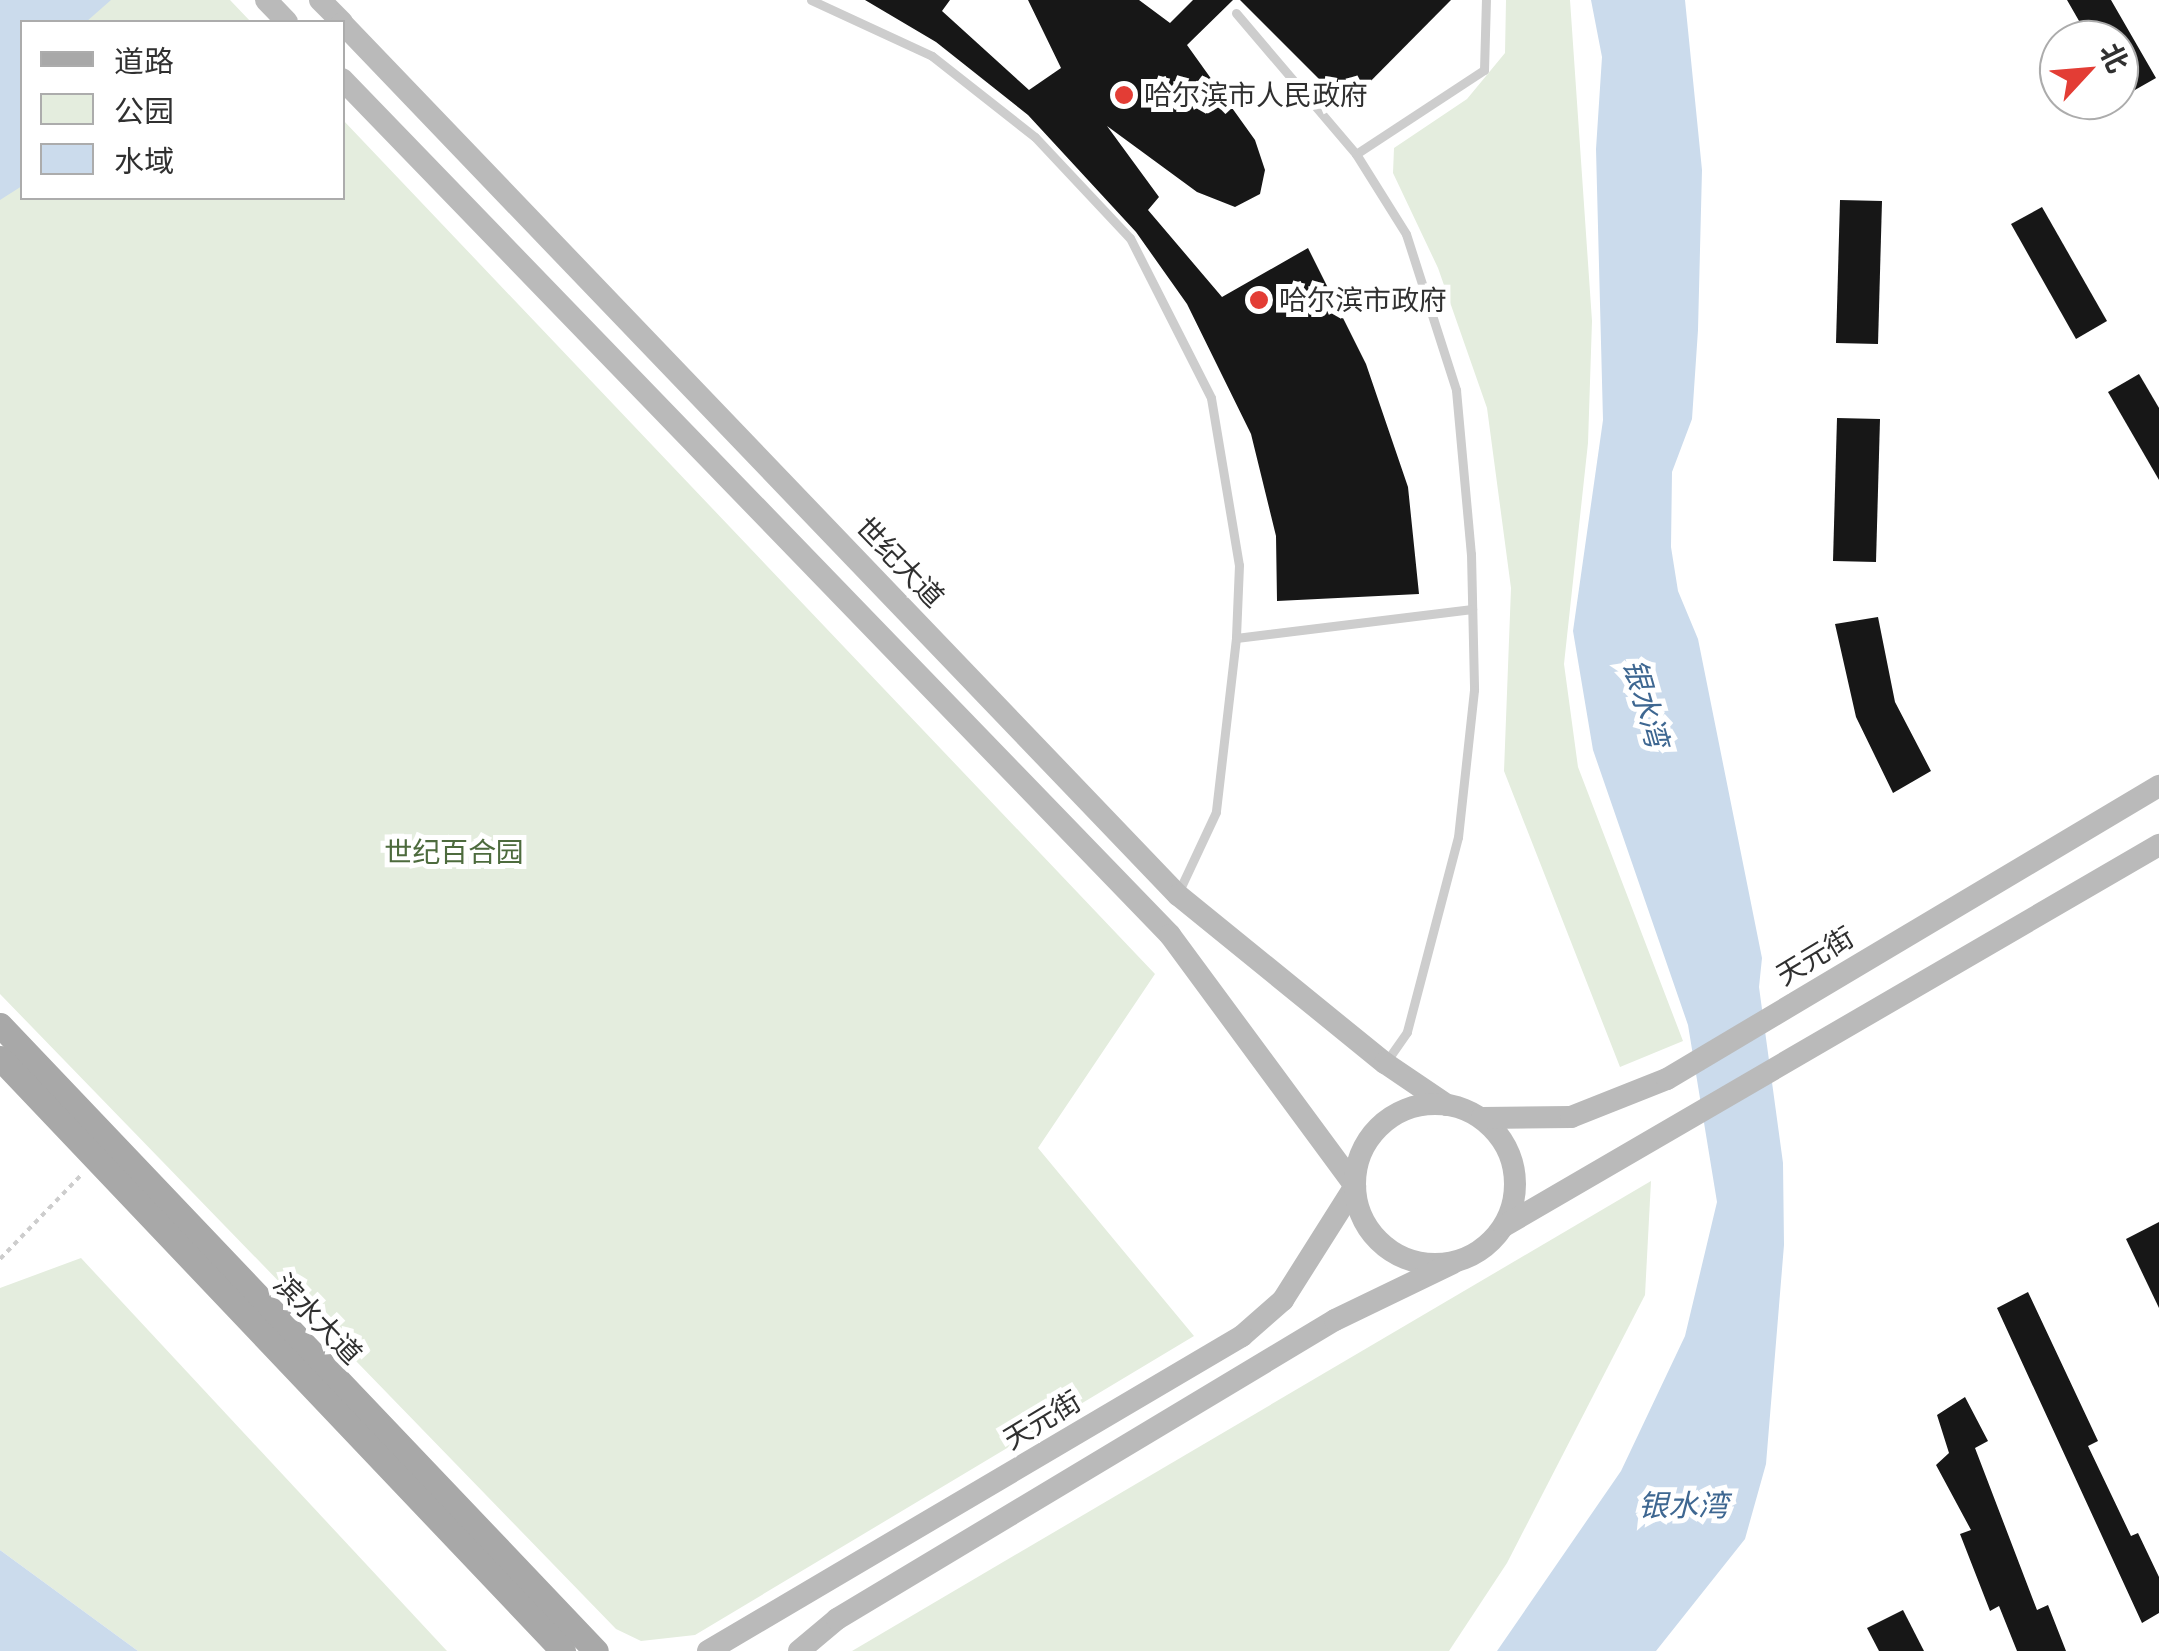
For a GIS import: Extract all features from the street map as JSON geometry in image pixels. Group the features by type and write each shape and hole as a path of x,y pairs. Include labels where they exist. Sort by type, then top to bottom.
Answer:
{"main road":[{"path":"266,0 286,20"},
{"name":"世纪大道","path":"320,0 339,20"},
{"name":"世纪大道","path":"345,26 1178,895 1384,1063 1447,1105"},
{"path":"345,82 1170,934 1355,1186 1370,1230 1386,1248 1406,1260 1453,1263"},
{"name":"天元街","path":"1482,1118 1571,1117 1667,1079 2159,786"},
{"path":"799,1651 837,1619 1335,1320 1482,1249 1504,1226 1674,1124 2159,845"},
{"name":"滨水大道","path":"0,1025 596,1651"},
{"name":"滨水大道","path":"0,1058 563,1651"},
{"path":"1355,1186 1367,1142 1382,1124 1402,1111 1447,1105 1482,1118 1509,1152 1516,1177 1504,1226"},
{"name":"天元街","path":"716,1648 1256,1325 1283,1300 1355,1186"}],"lane":[{"path":"811,0 932,56 1035,137 1130,238 1211,398 1239,565 1236,638 1216,812 1178,895"},
{"path":"1356,154 1484,70 1486,0"},
{"path":"1236,13 1356,154 1406,234 1456,390 1474,690 1458,837 1407,1032 1384,1063"},
{"path":"1236,638 1472,609"}],"path":[{"path":"0,1259 96,1160"}],"green space":[{"name":"世纪百合园","path":"0,0 230,0 249,20 20,20 20,200 345,200 345,122 1155,974 1038,1148 1194,1336 695,1635 641,1641 616,1629 0,994"},
{"path":"1506,0 1570,0 1592,321 1588,443 1564,664 1578,767 1683,1041 1620,1067 1504,771 1511,588 1487,408 1438,268 1393,173 1394,148 1467,99 1505,53"},
{"path":"1651,1181 1645,1295 1507,1563 1449,1651 852,1651"},
{"path":"81,1258 447,1651 138,1651 0,1550 0,1288"}],"water":[{"path":"0,0 111,0 88,20 20,20 20,187 0,200"},
{"name":"银水湾","path":"1591,0 1685,0 1702,170 1698,330 1692,419 1672,472 1671,547 1678,591 1698,639 1762,958 1759,987 1783,1163 1784,1245 1766,1464 1745,1539 1656,1651 1497,1651 1621,1471 1685,1336 1717,1202 1688,1025 1593,750 1573,631 1603,420 1596,149 1602,57"},
{"path":"0,1550 138,1651 0,1651"}],"building":[{"name":"哈尔滨市政府","path":"865,0 950,0 942,11 1029,90 1061,68 1028,0 1139,0 1170,23 1193,0 1233,0 1187,45 1255,140 1265,170 1260,194 1235,207 1197,192 1107,126 1159,197 1148,210 1222,297 1308,248 1366,364 1408,487 1419,594 1277,601 1276,536 1251,434 1187,304 1136,232 1028,115 936,42"},
{"path":"1240,0 1451,0 1346,106"},
{"path":"2067,0 2111,0 2123,20 2078,20"},
{"path":"2139,49 2156,78 2139,88"},
{"path":"1840,200 1882,201 1878,344 1836,343"},
{"path":"2042,207 2107,321 2076,339 2011,224"},
{"path":"2139,374 2159,408 2159,480 2108,392"},
{"path":"1837,418 1880,419 1876,562 1833,561"},
{"path":"1878,617 1895,702 1931,771 1893,793 1856,717 1835,624"},
{"path":"2159,1222 2159,1308 2126,1239"},
{"path":"2028,1292 2098,1441 2088,1446 2131,1536 2138,1533 2159,1577 2159,1613 2142,1623 1997,1308"},
{"path":"1965,1397 1988,1441 1975,1448 2037,1610 2048,1605 2066,1651 2017,1651 1999,1606 1990,1611 1960,1534 1971,1530 1936,1465 1949,1453 1937,1415"},
{"path":"1903,1610 1924,1651 1879,1651 1867,1628"}],"place":[{"name":"哈尔滨市人民政府","path":"1124,95"},
{"name":"哈尔滨市政府","path":"1259,300"}]}
